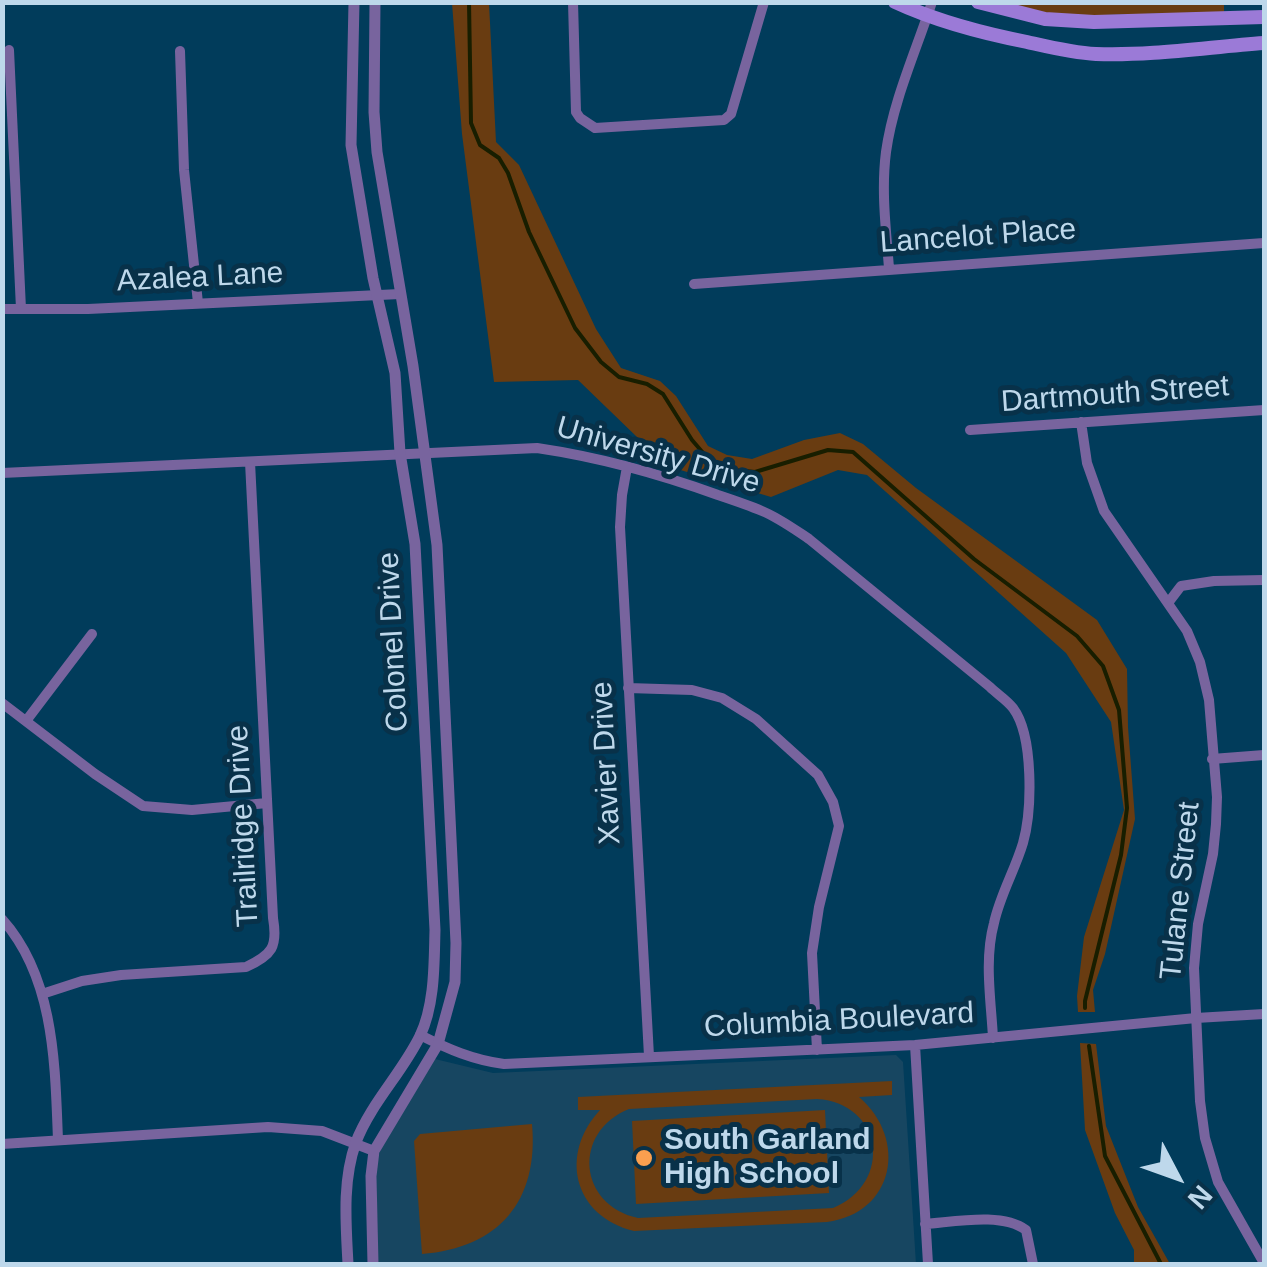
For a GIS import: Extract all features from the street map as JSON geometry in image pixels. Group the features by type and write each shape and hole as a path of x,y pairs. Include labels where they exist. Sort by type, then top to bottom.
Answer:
{"main road":[{"path":"895,2 930,10 987,34 1096,54 1264,43"},
{"path":"978,2 1044,19 1094,22 1264,18"},
{"path":"1240,19 1242,44"}],"street":[{"name":"Colonel Drive","path":"348,1264 345,1214 356,1143 368,1117 420,1036 434,970 416,544 400,453 395,373 350,146 354,2"},
{"name":"Colonel Drive","path":"373,1264 370,1176 374,1151 438,1044 456,982 440,595 413,366 376,152 374,2"},
{"path":"572,2 576,112 595,128 724,120 731,114 764,2"},
{"path":"889,268 883,197 886,153 894,115 930,10"},
{"path":"9,50 20,309"},
{"path":"180,51 184,170 198,302"},
{"name":"Lancelot Place","path":"694,284 1264,243"},
{"name":"Azalea Lane","path":"2,310 400,294"},
{"name":"Dartmouth Street","path":"970,430 1264,410"},
{"name":"Tulane Street","path":"1081,422 1087,463 1104,511 1187,631 1209,700 1216,824 1194,968 1200,1102 1205,1138 1218,1182 1264,1263"},
{"name":"University Drive","path":"2,473 537,448 627,467 691,486 762,511 786,524 1013,708 1022,728 1029,787 1023,842 994,922 988,951 992,1038"},
{"name":"Trailridge Drive","path":"42,994 82,981 121,975 246,967 263,959 276,938 250,462"},
{"name":"Xavier Drive","path":"627,467 620,527 649,1056"},
{"path":"1168,604 1181,586 1214,580 1264,580"},
{"path":"26,720 92,634"},
{"path":"628,688 692,690 722,698 756,720 818,775 833,802 839,826 812,954 816,1050"},
{"path":"2,703 143,806 192,810 268,802"},
{"path":"1212,760 1264,755"},
{"path":"2,919 32,961 42,994 55,1070 58,1140"},
{"path":"2,940 14,932"},
{"name":"Columbia Boulevard","path":"420,1036 478,1060 504,1064 915,1045 1264,1014"},
{"path":"915,1045 928,1264"},
{"path":"2,1144 268,1127 322,1131 374,1151"},
{"path":"925,1224 1016,1222 1026,1230 1033,1264"}],"shaded area":[{"path":"452,3 489,3 496,142 519,165 596,329 621,368 660,381 676,396 708,446 727,455 752,459 804,440 840,433 863,444 916,488 1097,620 1127,669 1135,819 1105,954 1093,990 1095,1012 1078,1012 1077,996 1084,937 1124,810 1111,722 1066,653 867,475 838,470 771,497 667,466 578,380 494,382 462,134"},
{"path":"992,3 1224,3 1224,12 1065,16"},
{"path":"1080,1043 1096,1044 1106,1126 1138,1207 1170,1264 1134,1264 1134,1250 1115,1213 1085,1130"},
{"name":"South Garland High School","path":"896,1055 903,1062 916,1264 378,1264 376,1167 381,1148 435,1059 493,1073"},
{"path":"892,1081 892,1095 859,1097 884,1133 887,1172 868,1205 850,1216 827,1222 634,1231 597,1212 586,1198 579,1181 579,1145 600,1110 578,1110 578,1097","holes":["817,1099 839,1104 856,1114 867,1129 873,1146 872,1164 866,1181 853,1196 833,1208 638,1218 618,1211 603,1199 594,1184 591,1150 598,1134 629,1109"]},
{"path":"825,1110 829,1193 636,1204 632,1121"},
{"path":"532,1124 529,1176 508,1216 473,1242 422,1254 414,1141 420,1134"}],"waterway":[{"path":"469,2 471,123 480,145 499,158 508,173 529,232 575,328 601,362 619,377 647,384 663,394 710,461 733,470 755,472 828,450 853,452 974,559 1077,636 1103,666 1119,710 1127,808 1121,855 1085,1008"},
{"path":"1089,1046 1105,1156 1161,1264"}],"place":[{"name":"South Garland High School","path":"644,1158"}]}
